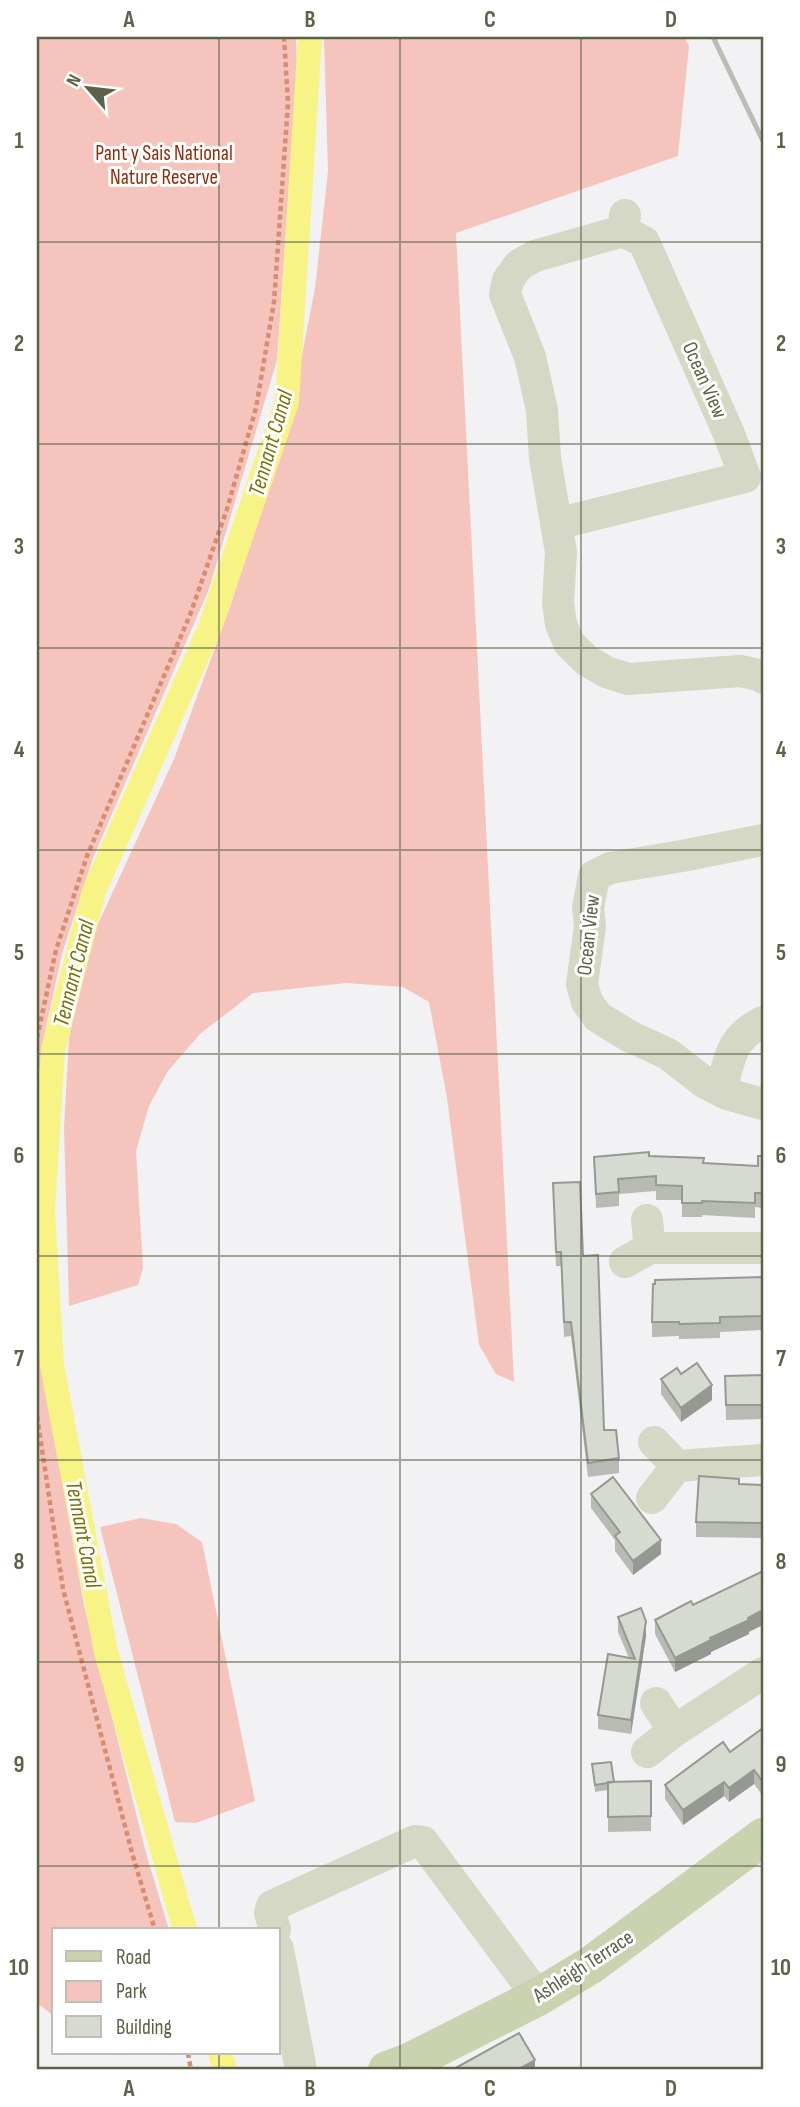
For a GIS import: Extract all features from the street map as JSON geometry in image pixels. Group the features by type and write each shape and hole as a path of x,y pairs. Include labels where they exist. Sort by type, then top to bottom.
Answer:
{"main road":[{"name":"Ashleigh Terrace","path":"387,2070 409,2062 538,1997 591,1965 763,1837"}],"street":[{"name":"Ocean View","path":"556,524 745,477 729,433 644,242 624,223 535,256 519,265 508,280 505,295 530,357 542,410 545,458 556,524 561,552 558,603 561,624 569,643 586,660 606,672 628,679 740,671 763,678"},
{"name":"Ocean View","path":"763,840 610,867 594,876 588,908 590,926 582,984 587,1002 598,1017 629,1036 668,1054 704,1082 721,1091 763,1104"},
{"path":"721,1091 737,1041 745,1031 763,1022"},
{"path":"640,1244 763,1248"},
{"path":"654,1442 677,1466"},
{"path":"652,1498 677,1466 763,1460"},
{"path":"647,1752 674,1731 763,1674"},
{"path":"656,1703 674,1731"},
{"path":"274,1928 270,1913 272,1906 415,1841 423,1842 538,1997"},
{"path":"280,1960 301,2070"}],"path":[{"path":"37,1038 56,950 87,856 190,615 227,509 256,408 274,302 288,103 284,37"},
{"path":"37,1416 63,1589 132,1853 154,1928"}],"green space":[{"name":"Pant y Sais National Nature Reserve","path":"37,37 296,37 297,68 277,360 209,589 93,858 62,954 46,1027 37,1087"},
{"path":"324,37 684,37 689,46 678,156 456,233 514,1382 496,1374 479,1345 447,1098 429,1002 403,987 346,983 253,993 200,1034 168,1071 149,1106 136,1151 143,1268 138,1285 69,1306 64,1128 69,1039 87,948 174,759 230,607 290,417 315,288 328,171"},
{"path":"37,1317 39,1348 84,1605 146,1853 168,1928 52,1928 52,2014 37,2003"},
{"path":"141,1518 176,1524 202,1542 255,1801 196,1823 175,1822 100,1527"}],"building":[{"path":"649,1152 649,1156 704,1158 703,1163 758,1166 758,1156 763,1156 763,1193 755,1193 755,1203 682,1203 682,1186 656,1185 656,1176 618,1179 619,1192 596,1194 594,1157"},
{"path":"580,1182 583,1256 598,1255 604,1430 616,1430 619,1458 588,1463 571,1322 564,1322 561,1252 556,1252 553,1183"},
{"path":"763,1277 763,1316 720,1317 720,1323 652,1322 655,1280"},
{"path":"697,1363 712,1385 681,1408 661,1379 677,1368 681,1374"},
{"path":"763,1375 763,1405 726,1405 725,1376"},
{"path":"699,1476 739,1479 739,1484 763,1485 763,1523 696,1522"},
{"path":"613,1477 661,1540 633,1561 615,1536 620,1532 591,1494"},
{"path":"763,1571 763,1610 675,1658 655,1620 691,1601 693,1605"},
{"path":"641,1608 646,1621 631,1720 598,1715 608,1654 635,1659 618,1617"},
{"path":"763,1728 763,1782 754,1770 729,1788 724,1782 683,1810 665,1785 723,1742 730,1752"},
{"path":"611,1762 614,1782 595,1785 592,1764"},
{"path":"651,1781 651,1816 608,1817 608,1782"},
{"path":"519,2033 535,2060 517,2070 452,2070"}],"waterway":[{"name":"Tennant Canal","path":"184,1928 106,1652 52,1365 43,1211 53,1050 94,891 210,627 287,402 310,37"},
{"name":"Tennant Canal","path":"220,2054 225,2070"}],"railway":[{"path":"713,37 763,141"}]}
